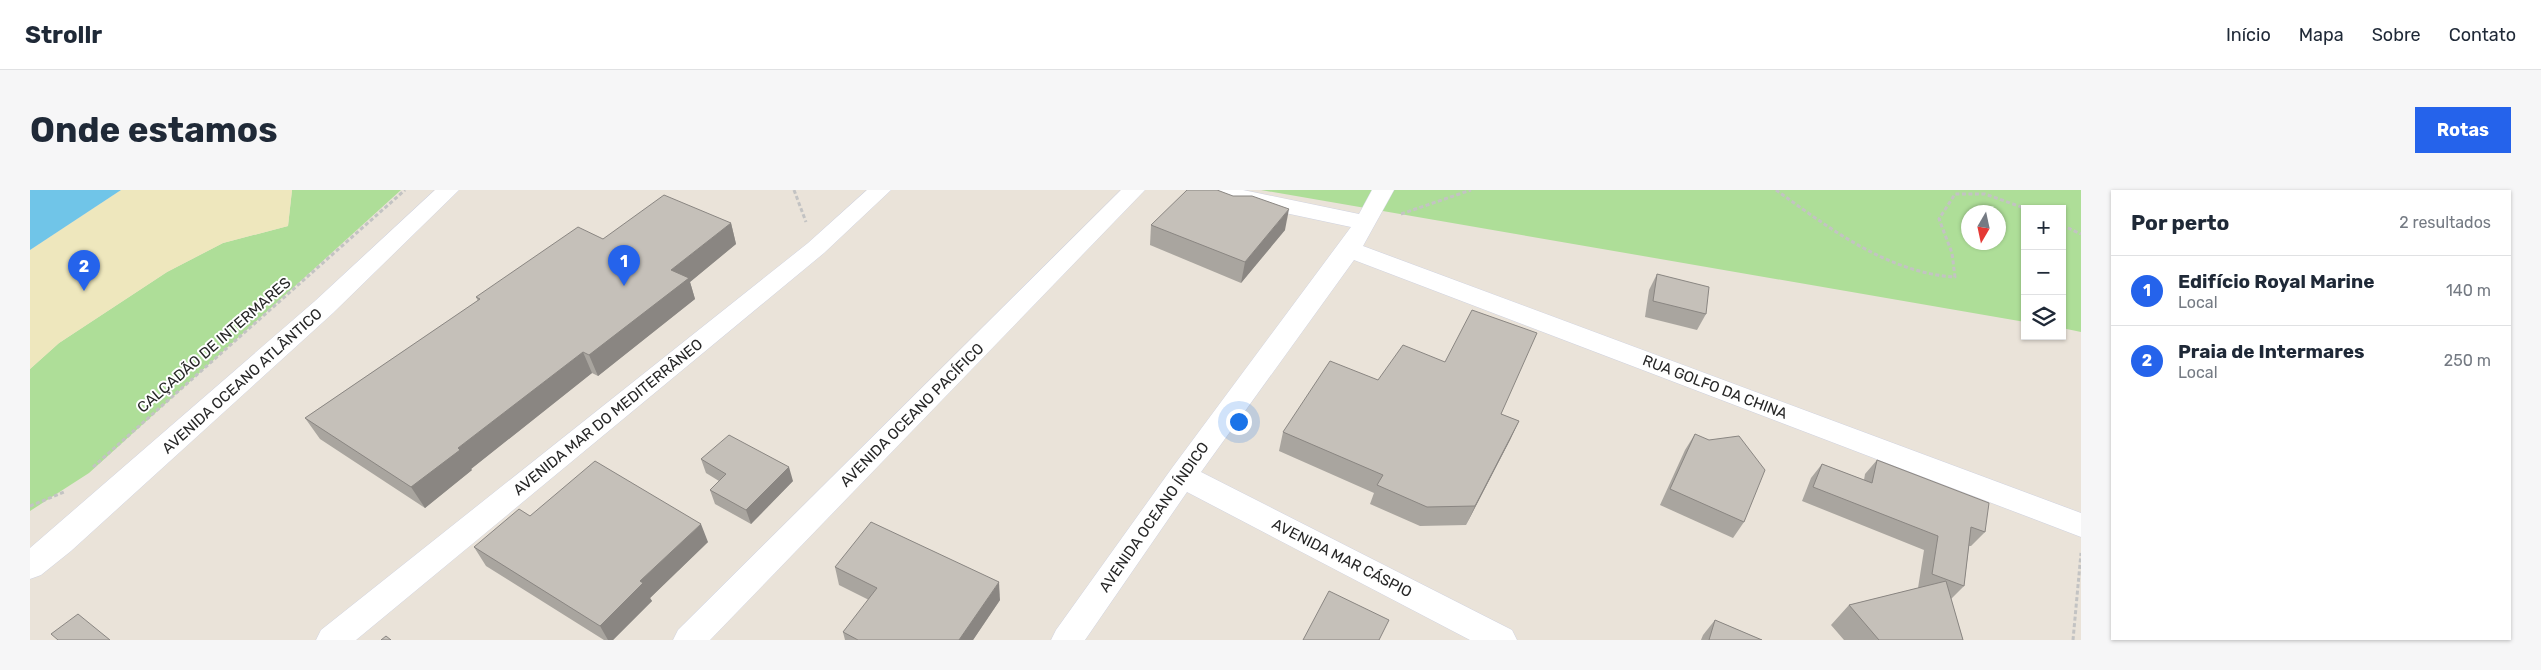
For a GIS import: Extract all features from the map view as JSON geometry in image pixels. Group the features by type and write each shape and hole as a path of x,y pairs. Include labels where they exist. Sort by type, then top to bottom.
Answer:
{"street":[{"name":"AVENIDA OCEANO ATLÂNTICO","path":"30,566 60,542 324,307 448,190"},
{"name":"AVENIDA MAR DO MEDITERRÂNEO","path":"332,640 816,248 880,190"},
{"name":"AVENIDA OCEANO PACÍFICO","path":"689,640 1134,190"},
{"path":"1210,190 1366,223"},
{"name":"AVENIDA OCEANO ÍNDICO","path":"1067,640 1182,476 1349,249 1366,223 1383,190"},
{"name":"RUA GOLFO DA CHINA","path":"1349,249 2081,526"},
{"name":"AVENIDA MAR CÁSPIO","path":"1182,476 1501,640"}],"path":[{"name":"CALÇADÃO DE INTERMARES","path":"92,467 405,190"},
{"path":"1366,223 1429,206 1471,190"},
{"path":"1776,190 1824,224 1876,254 1939,278 1954,277 1952,253 1939,219 1955,194 1985,194 2021,207"},
{"path":"2066,227 2081,234"},
{"path":"30,506 62,494 70,487"},
{"path":"2073,640 2081,550"}],"green space":[{"path":"292,190 401,190 89,473 30,511 30,369 59,343 167,272 223,243 288,226"},
{"path":"1261,190 2081,190 2081,332 2066,329 2066,205 2021,205 2021,321"}],"sand":[{"path":"121,190 292,190 288,226 223,243 167,272 59,343 30,369 30,250"}],"water":[{"path":"30,190 121,190 30,250"}],"building":[{"path":"1187,190 1217,190 1233,196 1252,196 1289,209 1245,262 1151,225"},
{"path":"664,195 731,223 671,270 689,278 589,355 583,352 458,448 460,450 411,487 305,418 480,299 476,297 578,227 603,239"},
{"path":"1657,274 1709,287 1706,314 1653,301"},
{"path":"1472,310 1537,333 1501,414 1519,421 1475,506 1427,507 1377,485 1383,475 1283,432 1330,361 1378,380 1403,345 1445,362"},
{"path":"1695,434 1709,440 1739,436 1765,470 1744,522 1670,489"},
{"path":"729,435 789,467 746,510 710,490 726,474 701,459"},
{"path":"1877,460 1989,503 1985,532 1971,527 1964,586 1932,574 1938,536 1813,487 1822,464 1872,483"},
{"path":"595,461 701,524 640,581 643,583 600,626 474,547 519,509 530,516"},
{"path":"871,522 999,582 959,640 858,640 843,632 877,588 835,567"},
{"path":"1946,581 1963,640 1879,640 1849,605"},
{"path":"1329,591 1389,620 1379,640 1303,640"},
{"path":"78,614 110,640 58,640 51,634"},
{"path":"1715,620 1762,640 1709,640"},
{"path":"386,636 391,640 381,640"}],"place":[{"name":"Edifício Royal Marine","path":"624,286"},
{"name":"Praia de Intermares","path":"84,291"}]}
